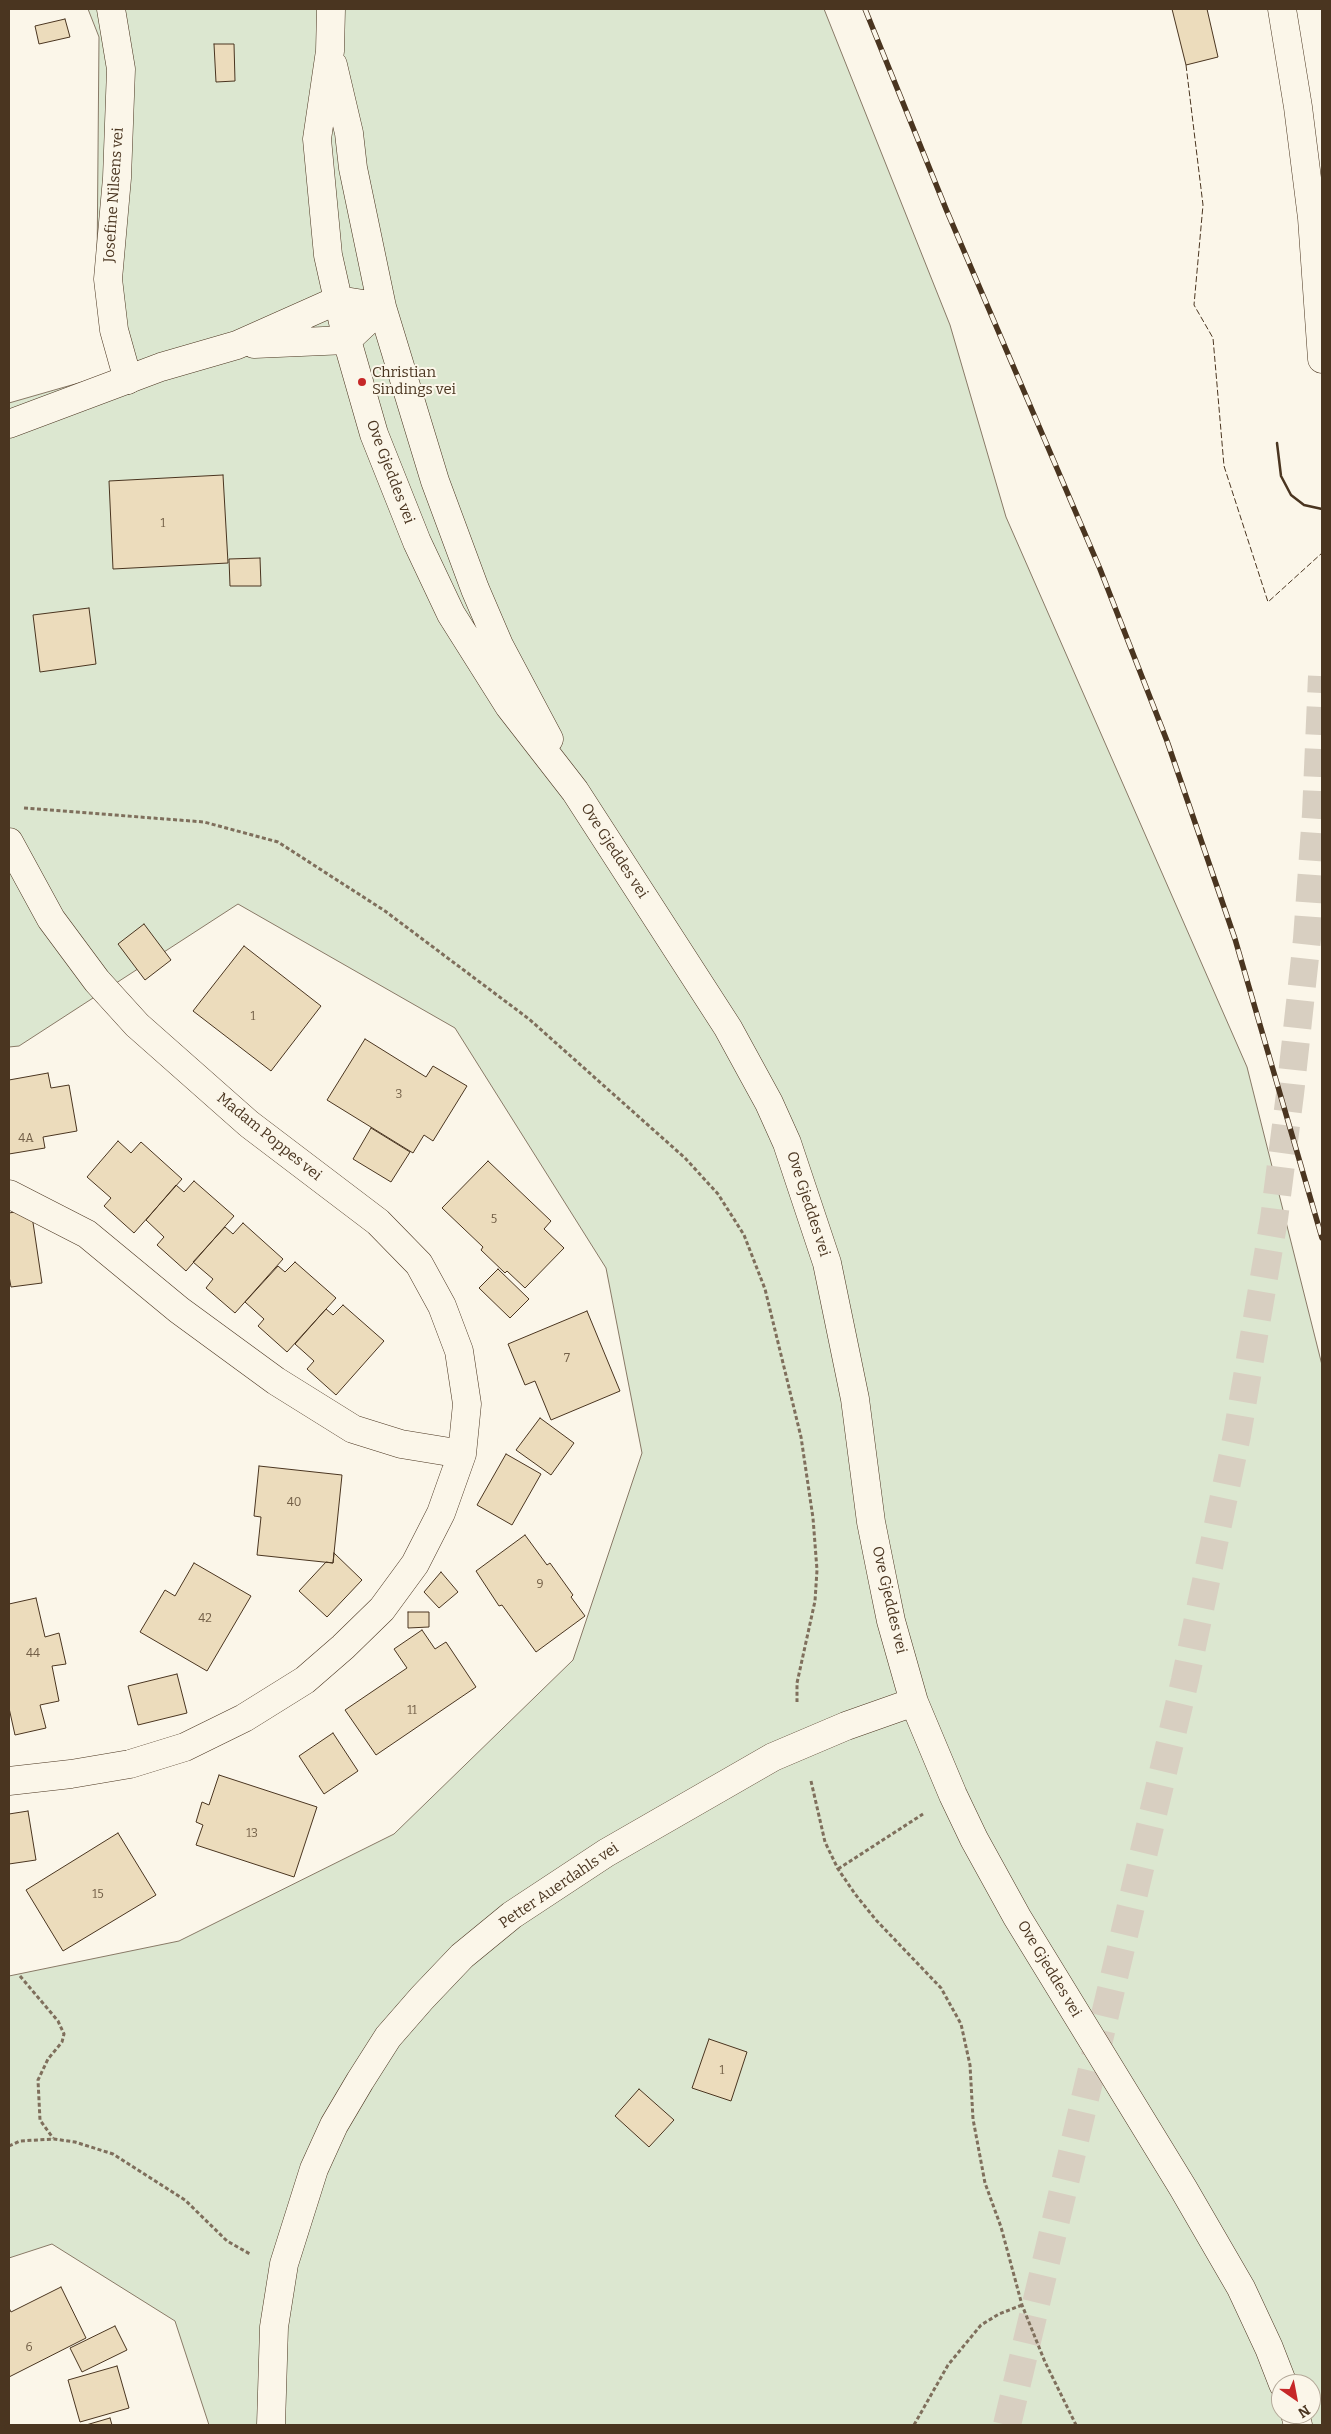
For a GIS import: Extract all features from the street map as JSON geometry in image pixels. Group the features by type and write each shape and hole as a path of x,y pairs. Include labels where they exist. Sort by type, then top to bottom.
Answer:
{"main road":[{"name":"Josefine Nilsens vei","path":"111,9 121,69 117,178 108,279 114,330 128,380"},
{"name":"Ove Gjeddes vei","path":"331,9 330,51 317,139 328,255 347,340 374,434 416,542 451,614 509,706 575,790 728,1028 787,1143 828,1264 856,1399 871,1522 891,1621 914,1702 953,1796 1017,1917 1183,2188 1241,2288 1279,2374"},
{"path":"1282,9 1298,107 1312,218 1322,359"},
{"name":"Ove Gjeddes vei","path":"330,51 349,133 353,168 382,308 435,481 475,589 499,645 527,693 575,790"},
{"path":"9,424 161,367 237,345 338,300 382,308"},
{"path":"237,345 347,340 382,308"},
{"name":"Madam Poppes vei","path":"9,842 51,919 97,982 137,1025 249,1124 378,1222 419,1264 442,1306 459,1351 467,1404 462,1454 441,1513 414,1564 382,1609 305,1680 244,1718 185,1746 130,1764 71,1774 9,1781"},
{"path":"9,1194 88,1234 179,1310 276,1381 353,1429 401,1444 462,1454"},
{"name":"Petter Auerdahls vei","path":"271,2425 274,2327 284,2264 314,2169 334,2126 388,2036 462,1956 512,1915 552,1887 733,1778 807,1741 914,1702"}],"path":[{"path":"18,808 204,822 278,842 385,911 529,1019 685,1158 718,1194 744,1235 765,1289 804,1455 813,1518 817,1570 815,1601 797,1683 797,1702"},
{"path":"810,1778 826,1842 838,1869 876,1920 941,1988 961,2024 970,2065 977,2150 1022,2305 1045,2362 1076,2425"},
{"path":"838,1869 953,1796"},
{"path":"20,1976 58,2021 64,2034 62,2042 48,2059 38,2080 40,2120 54,2139"},
{"path":"9,2146 20,2141 54,2139 75,2142 114,2154 185,2200 227,2241 248,2254 284,2264"},
{"path":"914,2425 948,2366 976,2331 999,2314 1022,2305"}],"green space":[{"path":"88,9 824,9 950,325 1006,517 1247,1067 1322,1365 1322,2425 209,2425 175,2321 52,2244 9,2258 9,1976 179,1941 394,1834 573,1660 642,1453 606,1268 455,1028 238,904 19,1046 9,1047 9,403 124,370 97,269 99,37"}],"building":[{"path":"1172,9 1207,9 1218,57 1186,65"},
{"path":"65,19 70,37 39,44 35,26"},
{"path":"214,44 234,44 235,81 216,82"},
{"path":"223,475 228,563 113,569 109,481"},
{"path":"260,558 261,586 230,586 229,559"},
{"path":"89,608 96,664 40,672 33,615"},
{"path":"144,924 171,960 145,980 118,944"},
{"path":"244,946 321,1006 271,1071 193,1011"},
{"path":"365,1039 426,1077 433,1066 467,1086 433,1141 424,1135 413,1153 327,1100"},
{"path":"48,1073 51,1088 69,1085 77,1131 43,1137 45,1148 9,1154 9,1080"},
{"path":"371,1128 410,1152 391,1182 353,1159"},
{"path":"118,1141 131,1153 141,1142 182,1179 134,1233 104,1206 111,1198 87,1177"},
{"path":"488,1161 551,1221 544,1229 564,1248 525,1288 507,1271 505,1273 481,1250 483,1247 442,1208"},
{"path":"194,1181 234,1216 186,1271 157,1245 164,1237 146,1220 176,1185 184,1192"},
{"path":"31,1209 42,1283 11,1287 9,1276 9,1213"},
{"path":"243,1223 283,1259 235,1313 206,1288 213,1279 193,1262 225,1227 233,1234"},
{"path":"295,1262 336,1298 287,1352 258,1326 264,1319 245,1302 278,1266 285,1272"},
{"path":"498,1269 529,1299 510,1318 479,1288"},
{"path":"343,1305 384,1341 336,1395 307,1369 314,1361 295,1344 326,1309 333,1315"},
{"path":"587,1311 620,1391 551,1420 535,1381 525,1385 508,1344"},
{"path":"540,1418 574,1443 551,1475 516,1450"},
{"path":"506,1454 541,1474 512,1525 477,1505"},
{"path":"259,1466 342,1475 333,1563 257,1555 261,1517 254,1516"},
{"path":"525,1535 547,1565 550,1563 573,1595 571,1597 585,1616 536,1652 502,1605 499,1606 476,1571"},
{"path":"334,1553 362,1580 327,1617 299,1591 326,1562 333,1563"},
{"path":"194,1563 251,1596 207,1671 140,1632 165,1590 175,1596"},
{"path":"441,1572 458,1592 439,1608 424,1592"},
{"path":"36,1598 45,1637 59,1633 66,1664 52,1666 59,1701 40,1705 46,1728 15,1735 9,1708 9,1604"},
{"path":"408,1612 429,1612 429,1627 408,1628"},
{"path":"422,1630 435,1649 446,1642 476,1687 376,1755 345,1710 407,1668 394,1649"},
{"path":"177,1674 187,1713 138,1725 128,1686"},
{"path":"333,1733 358,1771 324,1794 299,1756"},
{"path":"219,1775 317,1807 294,1877 196,1845 203,1825 196,1822 202,1802 209,1805"},
{"path":"28,1811 36,1860 9,1864 9,1814"},
{"path":"118,1833 156,1895 63,1951 26,1890"},
{"path":"709,2039 747,2052 731,2101 692,2088"},
{"path":"639,2089 674,2120 649,2147 615,2116"},
{"path":"61,2287 86,2338 9,2377 9,2308 11,2312"},
{"path":"115,2326 127,2350 82,2372 70,2348"},
{"path":"117,2366 129,2408 80,2422 68,2380"},
{"path":"110,2418 112,2425 86,2425"}],"tunnel":[{"path":"1007,2425 1185,1680 1237,1435 1274,1219 1290,1094 1307,939 1316,814 1322,676"}],"railway":[{"path":"865,9 946,209 1100,569 1167,741 1235,939 1322,1238"}],"fence":[{"path":"1186,65 1203,205 1194,305 1213,338 1224,466 1268,602 1322,553"}],"wall":[{"path":"1277,443 1281,476 1291,495 1304,505 1322,509"}],"place":[{"name":"Christian Sindings vei","path":"362,382"}]}
